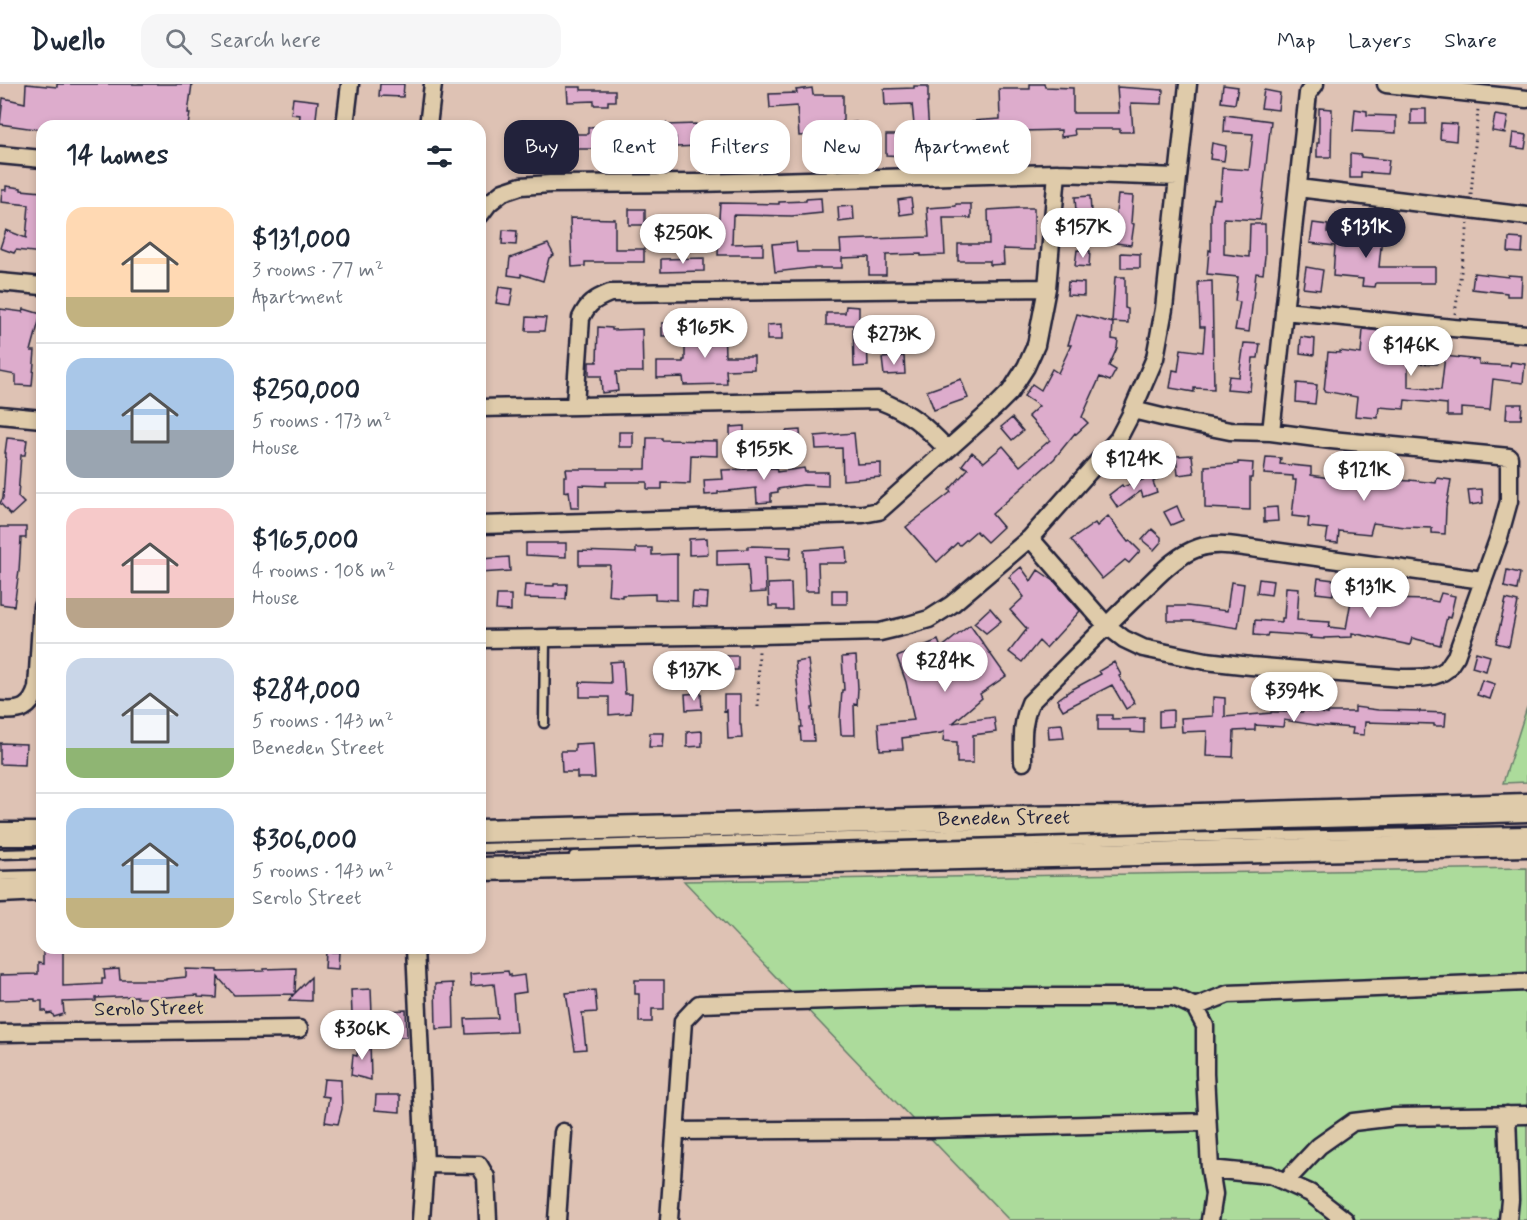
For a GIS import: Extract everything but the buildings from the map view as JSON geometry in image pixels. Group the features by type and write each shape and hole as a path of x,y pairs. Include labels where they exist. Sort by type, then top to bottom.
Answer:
{"main road":[{"name":"Beneden Street","path":"486,831 996,818 1134,817 1527,805"},
{"path":"0,834 36,834"},
{"name":"Beneden Street","path":"486,869 1527,845"},
{"path":"0,891 36,889"}],"street":[{"path":"346,120 350,84"},
{"path":"429,120 433,84"},
{"path":"486,639 880,632 929,619 951,605 1030,538 1118,439 1133,410 1155,358 1164,309 1188,84"},
{"path":"1271,432 1308,93 1315,84"},
{"path":"1386,84 1527,99"},
{"path":"0,155 36,158"},
{"path":"486,203 503,192 521,186 550,184 699,183 1057,173 1178,177"},
{"path":"486,525 863,514 879,511 972,429 1010,392 1036,345 1047,288 1057,173"},
{"path":"1298,188 1527,216"},
{"path":"0,282 36,285"},
{"path":"575,405 581,318 586,308 597,298 610,293 1047,288"},
{"path":"1284,311 1527,334"},
{"path":"486,408 878,400 898,407 924,425 947,449"},
{"path":"1030,538 1106,625 1124,639 1143,648 1206,661 1402,678 1437,675 1446,670 1456,656 1499,537 1509,501 1509,457 1271,432 1230,431 1133,410"},
{"path":"0,415 36,418"},
{"path":"1023,762 1022,731 1030,703 1106,625 1182,555 1208,546 1244,546 1483,580"},
{"path":"0,710 15,712 34,698 36,691"},
{"path":"415,954 425,1164 421,1220"},
{"path":"1195,1007 1228,994 1527,982"},
{"path":"669,1220 683,1021 699,1004 932,997 1174,997 1195,1007 1205,1026 1207,1122 1214,1194 1210,1220"},
{"name":"Serolo Street","path":"0,1033 299,1029"},
{"path":"1507,1115 1510,1200 1508,1220"},
{"path":"1286,1182 1319,1146 1353,1122 1395,1117 1527,1115"},
{"path":"675,1131 930,1129 1207,1122"},
{"path":"557,1220 563,1132"},
{"path":"425,1164 479,1165 486,1177 488,1220"},
{"path":"1210,1169 1270,1175 1310,1193 1345,1220"}],"lane":[{"path":"544,723 545,639"},
{"path":"486,848 1527,818"},
{"path":"563,856 1156,838 1527,831"},
{"path":"0,854 36,853"},
{"path":"0,876 36,875"}],"path":[{"path":"758,707 759,635"}],"green space":[{"path":"1527,707 1527,782 1503,783"},
{"path":"1527,868 1527,1220 1009,1220 684,881"}]}
